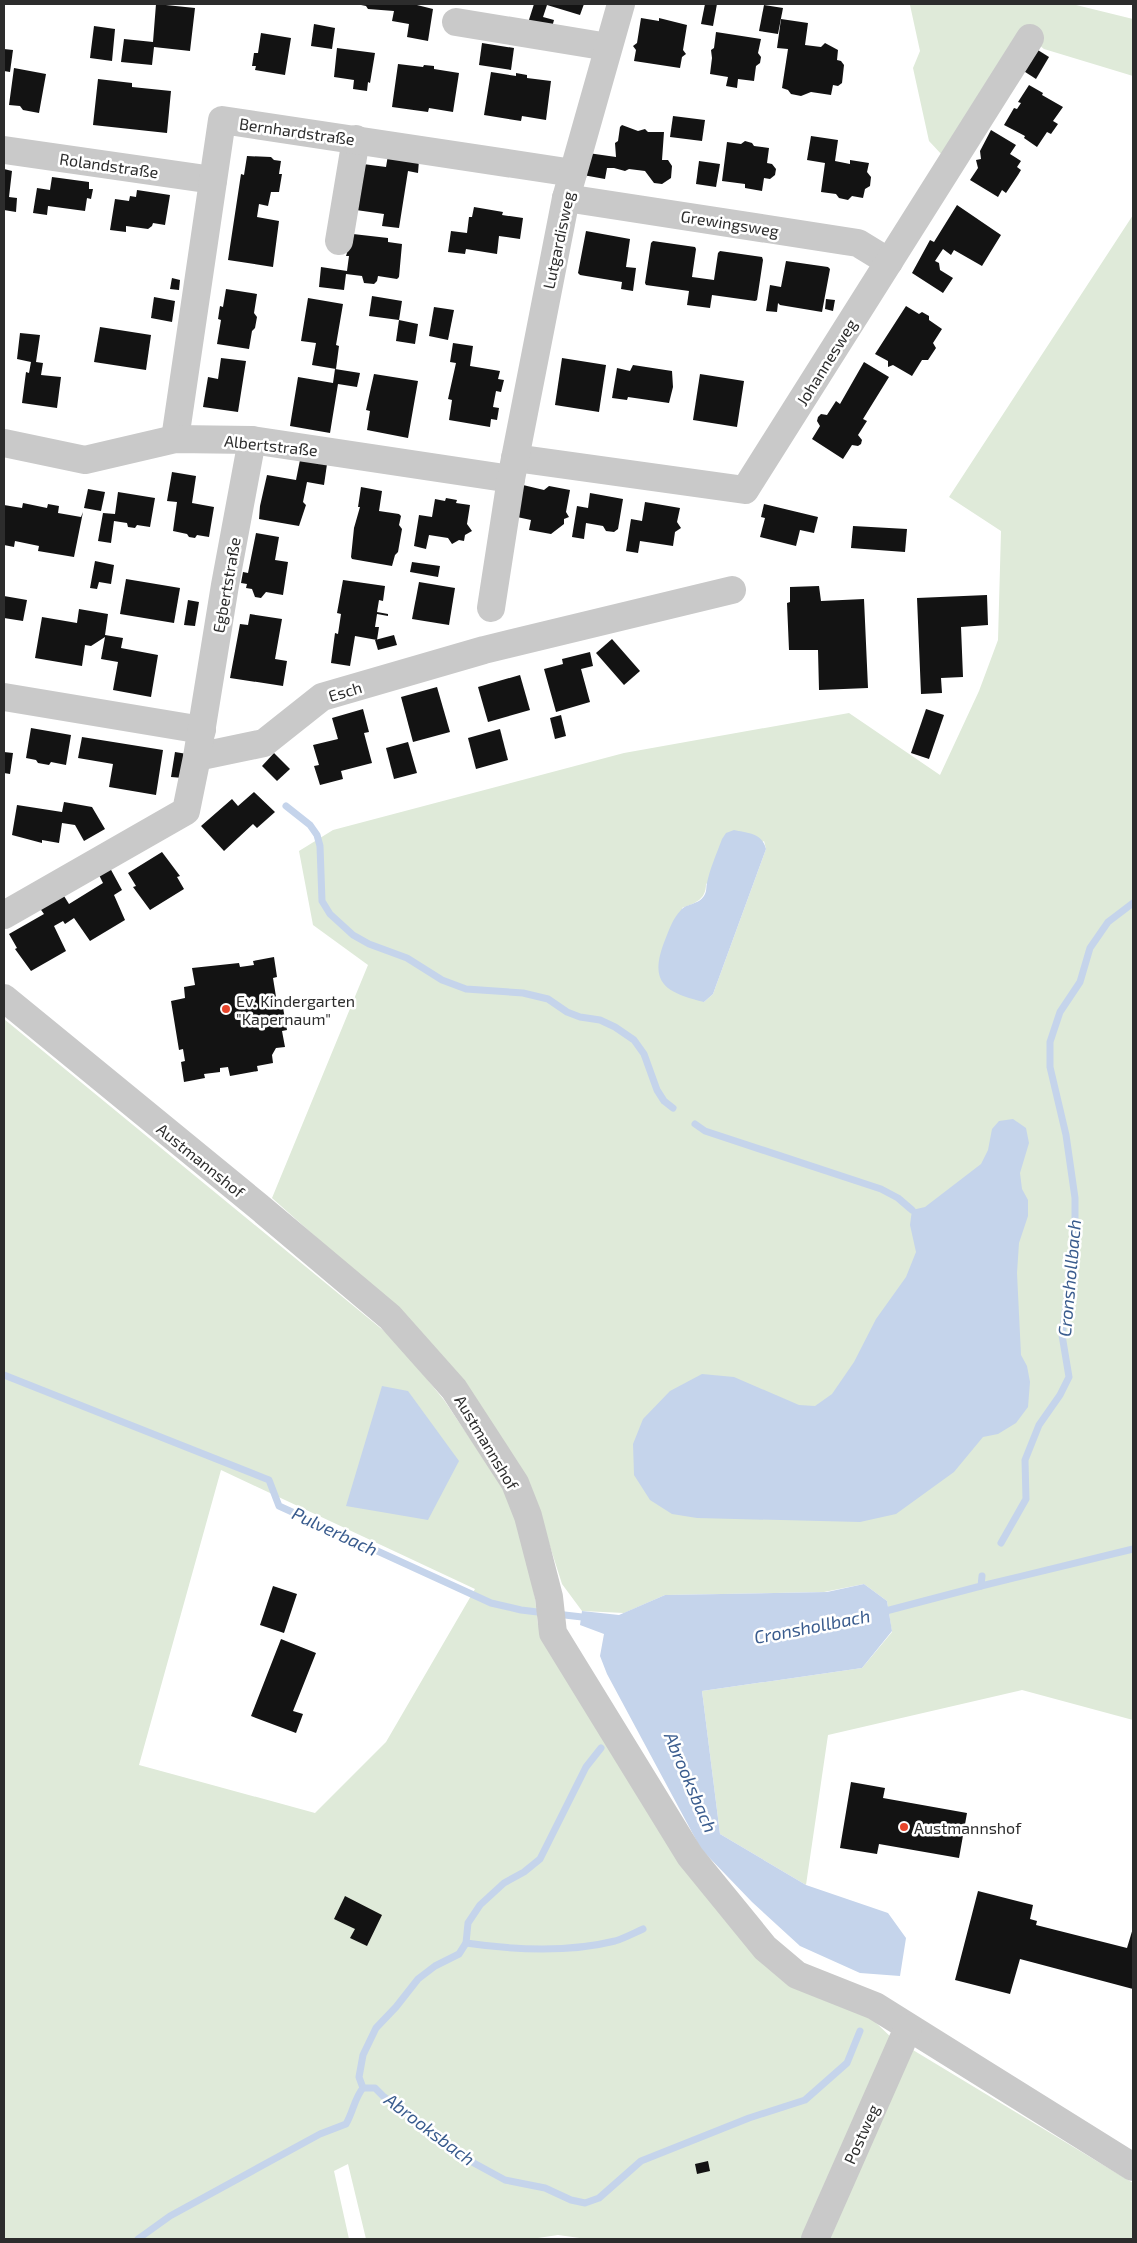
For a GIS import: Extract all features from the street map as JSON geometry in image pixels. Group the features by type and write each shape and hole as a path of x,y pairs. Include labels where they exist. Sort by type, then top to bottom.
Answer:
{"street":[{"name":"Lutgardisweg","path":"491,608 513,469 570,185 621,4"},
{"path":"456,22 608,47"},
{"name":"Johannesweg","path":"513,469 745,490 1030,38"},
{"name":"Bernhardstraße","path":"175,439 222,120 356,139 570,185"},
{"path":"339,241 356,139"},
{"name":"Rolandstraße","path":"4,150 214,180"},
{"name":"Grewingsweg","path":"570,185 858,243 889,262"},
{"name":"Albertstraße","path":"4,442 85,460 175,439 252,440 513,469"},
{"name":"Egbertstraße","path":"197,757 225,585 252,440"},
{"name":"Esch","path":"197,757 264,743 322,697 484,650 732,590"},
{"path":"4,697 202,730"},
{"path":"4,915 186,811 197,757"},
{"name":"Austmannshof","path":"4,998 258,1206 397,1324 454,1389 514,1483 528,1516 553,1633 690,1856 719,1894 765,1948 797,1975 875,2006 1133,2168"},
{"name":"Postweg","path":"815,2239 908,2028"}],"green space":[{"path":"904,4 1072,4 1133,19 1133,76 1044,49 1021,31 943,156 929,141 913,68 920,51 910,5"},
{"path":"1133,215 1133,1720 1022,1690 828,1735 806,1885 720,1834 702,1691 862,1668 892,1632 887,1601 864,1584 824,1592 665,1595 624,1613 582,1611 562,1584 541,1518 397,1309 272,1198 368,965 313,925 299,851 333,830 624,753 849,713 940,775 979,691 998,640 1001,531 949,497","holes":["764,841 766,849 713,994 704,1002 682,908 699,900 704,894 706,884"]},
{"path":"4,1019 395,1340 444,1400 504,1489 518,1523 535,1598 538,1625 714,1902 871,2018 894,2040 808,2239 587,2239 558,2235 531,2239 366,2239 348,2164 334,2171 349,2239 4,2239","holes":["221,1470 475,1589 386,1742 315,1813 139,1765"]},
{"path":"913,2050 1133,2183 1133,2239 825,2239"}],"water":[{"path":"734,830 758,837 766,849 713,994 704,1002 670,989 660,976 658,966 660,955 673,920 684,908 703,898 722,839 726,833"},
{"path":"1013,1119 1026,1128 1029,1143 1020,1173 1022,1189 1028,1200 1028,1216 1019,1243 1017,1273 1021,1355 1027,1366 1030,1382 1028,1407 1016,1423 998,1434 983,1437 954,1472 896,1514 860,1522 697,1518 672,1514 650,1500 634,1475 633,1444 643,1419 670,1391 702,1374 734,1377 799,1405 815,1406 832,1394 854,1362 876,1319 906,1277 916,1252 910,1225 912,1210 925,1207 981,1164 988,1150 992,1129 999,1121"},
{"path":"382,1386 408,1391 459,1461 428,1520 346,1506"},
{"path":"864,1584 887,1601 892,1631 862,1668 702,1691 720,1834 806,1885 888,1913 906,1938 900,1976 860,1973 800,1946 752,1902 701,1849 607,1674 600,1656 604,1634 580,1625 582,1611 619,1615 665,1595 827,1592"}],"building":[{"path":"156,4 195,8 190,51 154,47 152,65 121,62 124,39 153,42"},
{"path":"356,4 413,4 433,9 428,41 407,37 409,24 392,21 394,11 368,9 366,6"},
{"path":"534,4 584,4 580,15 547,5 543,17 554,20 551,31 527,26"},
{"path":"705,4 717,4 713,26 701,24"},
{"path":"764,5 783,8 778,34 759,31"},
{"path":"641,18 659,21 659,18 687,25 683,50 686,54 682,57 680,68 634,61 636,50 633,46 637,43"},
{"path":"781,19 808,23 805,45 821,47 825,43 838,50 837,60 841,61 844,65 842,83 838,86 833,85 831,95 811,92 801,96 791,94 788,90 782,88 788,49 777,48"},
{"path":"314,24 335,28 332,49 311,46"},
{"path":"94,26 115,29 112,61 90,58"},
{"path":"716,32 761,39 758,53 761,57 760,63 756,66 754,81 738,79 737,88 726,86 728,77 710,74 711,50 714,48"},
{"path":"261,33 291,38 285,75 255,70 256,66 252,66 254,53 258,53"},
{"path":"482,43 514,48 511,70 479,65"},
{"path":"1033,47 1049,57 1036,79 1019,68"},
{"path":"337,48 375,53 367,91 353,89 354,80 334,77"},
{"path":"4,49 13,50 10,72 4,71"},
{"path":"398,64 423,67 424,65 434,66 434,69 459,73 453,112 429,108 428,112 392,107"},
{"path":"14,68 46,74 39,113 23,110 20,106 9,105"},
{"path":"491,72 516,76 516,73 527,75 527,78 551,81 546,120 522,116 521,121 484,115"},
{"path":"98,79 132,83 132,87 171,91 167,133 93,125"},
{"path":"1029,85 1063,107 1053,121 1058,124 1051,134 1047,132 1037,147 1024,138 1025,136 1004,125 1014,108 1017,109 1021,103 1018,102"},
{"path":"673,116 705,120 702,141 670,137"},
{"path":"622,125 638,131 645,129 648,132 664,132 662,160 668,160 672,166 671,178 662,184 654,183 645,171 629,169 625,171 614,168 607,168 605,179 583,175 588,153 616,157 615,143 618,141"},
{"path":"991,130 1016,145 1010,154 1021,161 1017,167 1021,170 1018,175 1006,193 1002,190 998,197 970,180 978,168 976,160 981,159 980,151"},
{"path":"811,136 838,140 835,161 850,164 850,160 869,163 867,172 871,177 870,186 865,189 863,198 852,196 848,200 839,198 836,194 821,192 825,163 807,160"},
{"path":"745,141 752,143 754,146 769,148 767,163 772,164 776,169 775,175 770,179 764,178 762,191 745,188 745,184 722,181 727,142 741,144"},
{"path":"388,155 419,160 418,173 408,171 399,228 382,226 384,214 356,210 363,164 386,167"},
{"path":"247,156 271,157 274,160 281,161 279,174 282,174 279,192 271,192 268,206 259,204 257,217 279,221 273,267 228,260 241,174 244,175"},
{"path":"699,161 720,164 716,187 696,184"},
{"path":"4,169 12,171 9,197 17,198 16,212 4,210"},
{"path":"52,177 89,182 89,189 93,189 91,199 87,198 85,211 48,206 47,215 33,213 37,188 50,190"},
{"path":"137,190 170,195 165,225 153,223 148,229 126,226 126,232 110,230 115,199 129,201 130,196 136,197"},
{"path":"957,205 1001,235 982,266 954,250 951,255 943,249 935,261 939,263 940,270 953,278 943,293 912,273 930,240 934,242"},
{"path":"474,207 503,212 502,215 523,218 520,239 499,236 497,254 466,249 465,254 448,252 451,231 467,233 469,217 472,217"},
{"path":"586,231 630,239 626,267 636,268 633,291 621,289 622,282 580,275 578,273"},
{"path":"353,234 388,238 388,242 402,244 399,277 397,279 378,276 374,284 364,283 362,276 346,274 344,290 319,287 321,267 347,271 349,256 346,256"},
{"path":"653,241 695,247 692,277 714,280 718,253 720,251 762,257 757,300 712,295 710,308 687,305 689,291 646,285 651,243"},
{"path":"786,261 828,267 830,269 822,312 780,305 778,303 777,312 766,311 770,285 781,287"},
{"path":"172,278 180,280 179,290 170,289"},
{"path":"226,289 257,294 254,313 257,317 249,349 217,344 221,320 218,319 220,306 223,307"},
{"path":"372,296 402,301 399,320 369,316"},
{"path":"154,297 175,301 172,322 151,318"},
{"path":"308,298 343,304 336,345 339,346 336,369 312,365 316,343 301,341"},
{"path":"826,299 835,300 833,311 825,309"},
{"path":"906,306 919,314 922,312 929,316 929,320 942,329 933,343 936,348 928,360 922,360 912,376 893,365 888,367 888,361 875,354"},
{"path":"434,307 454,310 448,340 429,336"},
{"path":"399,320 418,324 415,344 396,341"},
{"path":"100,327 151,335 146,370 94,362"},
{"path":"20,333 40,335 36,362 43,363 41,375 61,377 57,408 22,403 26,372 29,373 31,362 17,359"},
{"path":"453,343 473,346 470,366 500,371 498,379 504,380 501,392 496,391 493,407 499,408 497,420 491,419 490,427 449,420 452,400 448,399 456,363 450,362"},
{"path":"221,358 246,361 238,412 203,407 208,377 218,379"},
{"path":"562,358 606,365 599,412 555,405"},
{"path":"864,362 889,377 863,419 867,421 858,435 862,440 861,444 858,446 852,445 843,459 812,439 820,426 817,421 818,417 821,414 827,415 836,401 840,404"},
{"path":"633,365 672,371 673,387 669,403 628,397 627,400 612,398 617,368 630,371"},
{"path":"335,369 360,373 357,387 338,384 330,433 290,426 298,377 333,383"},
{"path":"374,374 418,381 408,438 367,430 370,411 366,410"},
{"path":"700,374 744,381 737,427 693,420"},
{"path":"300,460 327,464 324,485 307,482 303,502 306,505 299,526 259,519 267,475 296,480"},
{"path":"172,472 196,476 192,503 214,507 209,537 197,535 195,538 189,537 187,534 173,531 177,502 167,501"},
{"path":"523,485 544,490 549,486 570,490 566,512 569,517 564,519 564,524 551,534 529,530 531,520 517,517"},
{"path":"361,487 382,491 379,511 399,514 401,516 399,525 402,529 398,552 395,555 392,566 352,559 351,557 354,528 360,507 358,507"},
{"path":"88,489 105,492 101,511 84,508"},
{"path":"118,492 155,498 150,527 137,525 135,528 128,527 127,523 114,521 111,543 98,541 103,513 115,514"},
{"path":"590,493 623,499 618,529 614,532 606,531 603,526 586,523 584,539 572,537 577,506 588,508"},
{"path":"446,498 457,500 456,503 470,505 467,524 472,531 465,535 464,541 459,540 452,544 448,538 429,535 426,549 414,546 419,515 432,517 435,499 445,501"},
{"path":"645,502 680,508 677,522 681,528 675,532 673,546 640,541 638,553 626,551 631,519 642,521"},
{"path":"23,503 47,508 48,504 59,506 58,513 81,517 83,512 74,557 38,551 39,546 15,541 14,547 4,545 4,505 22,508"},
{"path":"764,504 818,517 814,533 800,530 796,546 760,537 765,518 761,517"},
{"path":"853,526 907,529 905,552 851,548"},
{"path":"256,533 279,537 275,560 288,562 283,595 266,592 261,598 255,597 252,589 246,588 247,584 241,583 243,572 248,573"},
{"path":"95,561 114,565 111,584 99,582 97,589 90,588"},
{"path":"412,562 440,566 438,577 410,572"},
{"path":"126,579 180,588 174,623 120,614"},
{"path":"343,580 385,586 383,601 379,600 377,612 388,614 388,616 377,614 375,627 379,627 377,640 355,636 350,666 331,663 335,633 338,634 341,614 337,613"},
{"path":"419,582 455,588 449,625 412,619"},
{"path":"819,586 821,601 864,599 868,688 819,690 818,650 789,650 787,603 790,602 790,587"},
{"path":"987,595 988,625 961,627 963,677 941,678 942,693 921,694 917,598"},
{"path":"4,596 27,600 23,621 4,618"},
{"path":"188,600 199,602 195,626 184,625"},
{"path":"79,609 108,614 105,635 123,638 121,648 158,655 151,697 113,690 118,662 101,659 105,637 91,646 85,645 82,666 35,658 42,617 77,623"},
{"path":"250,614 282,619 275,659 287,661 283,686 230,678 240,624 248,625"},
{"path":"394,635 397,645 378,650 375,640"},
{"path":"612,639 640,671 624,685 596,653"},
{"path":"590,652 593,666 581,669 590,702 556,712 544,669 563,664 562,659"},
{"path":"520,675 530,710 488,722 478,687"},
{"path":"437,687 450,732 413,742 401,697"},
{"path":"363,709 369,732 364,733 372,763 341,771 343,779 320,785 314,766 319,765 313,745 338,739 332,718"},
{"path":"926,709 944,715 929,759 911,753"},
{"path":"561,715 566,736 555,739 550,718"},
{"path":"31,728 71,735 66,765 51,762 49,765 26,758"},
{"path":"500,729 508,760 476,769 468,738"},
{"path":"82,737 163,750 156,795 109,787 113,764 78,758"},
{"path":"408,742 417,773 394,779 386,748"},
{"path":"4,752 13,753 10,774 4,773"},
{"path":"175,752 187,754 183,778 171,777"},
{"path":"274,753 290,769 277,781 262,766"},
{"path":"254,792 275,812 257,828 253,824 224,851 201,826 232,799 238,806"},
{"path":"64,802 92,807 105,829 84,841 75,825 62,823 59,843 42,840 42,843 12,835 17,805 62,812"},
{"path":"162,852 180,876 177,877 184,889 150,910 133,887 136,886 128,873"},
{"path":"110,868 122,890 114,895 125,920 90,941 74,918 65,924 63,921 54,926 66,951 31,971 15,949 17,948 9,934 44,914 39,907 64,896 69,904 103,883 99,875"},
{"path":"274,957 277,977 273,978 277,1003 282,1002 287,1030 282,1031 285,1047 276,1048 272,1055 273,1063 257,1066 258,1071 230,1076 228,1067 220,1068 220,1072 204,1074 205,1078 184,1082 181,1062 185,1061 183,1049 179,1050 171,1001 185,998 184,987 195,985 192,968 239,963 240,967 254,965 253,961"},
{"path":"273,1586 297,1594 284,1633 260,1625"},
{"path":"281,1639 316,1653 293,1711 303,1714 296,1733 251,1716"},
{"name":"Austmannshof","path":"851,1782 885,1788 883,1798 967,1813 959,1858 879,1844 877,1854 840,1848"},
{"path":"978,1891 1033,1905 1030,1919 1037,1921 1036,1925 1127,1948 1133,1928 1133,1989 1020,1959 1010,1994 955,1980"},
{"path":"345,1896 382,1915 367,1946 350,1938 355,1929 334,1919"},
{"path":"708,2161 710,2171 697,2174 695,2164"}],"waterway":[{"path":"286,806 310,825 317,835 320,846 322,901 330,914 353,935 369,944 407,958 442,980 466,989 523,993 548,999 567,1012 580,1017 600,1020 615,1027 634,1040 644,1054 657,1090 664,1101 673,1108"},
{"name":"Cronshollbach","path":"1001,1543 1026,1499 1025,1460 1039,1425 1060,1395 1069,1377 1062,1335 1075,1240 1075,1198 1066,1135 1050,1067 1050,1042 1060,1012 1080,982 1090,948 1108,922 1133,903"},
{"path":"695,1124 705,1131 881,1189 898,1198 912,1210"},
{"name":"Pulverbach","path":"4,1375 269,1480 279,1506 491,1603 521,1610 546,1613"},
{"path":"981,1586 1133,1549"},
{"name":"Cronshollbach","path":"882,1612 981,1586 982,1576"},
{"name":"Pulverbach","path":"556,1614 582,1617 590,1621"},
{"path":"363,2088 359,2077 363,2055 376,2028 396,2007 418,1979 435,1966 459,1954 466,1943 468,1923 480,1905 504,1883 524,1872 540,1859 586,1767 601,1748"},
{"path":"466,1943 522,1949 559,1949 615,1941 643,1929"},
{"name":"Abrooksbach","path":"138,2239 170,2216 320,2134 346,2124 363,2088 375,2088 461,2156 505,2180 545,2188 571,2200 585,2203 599,2198 641,2161 749,2118 805,2100 847,2063 860,2031"}],"place":[{"name":"Ev. Kindergarten \"Kapernaum\"","path":"226,1009"},
{"name":"Austmannshof","path":"904,1827"}]}
